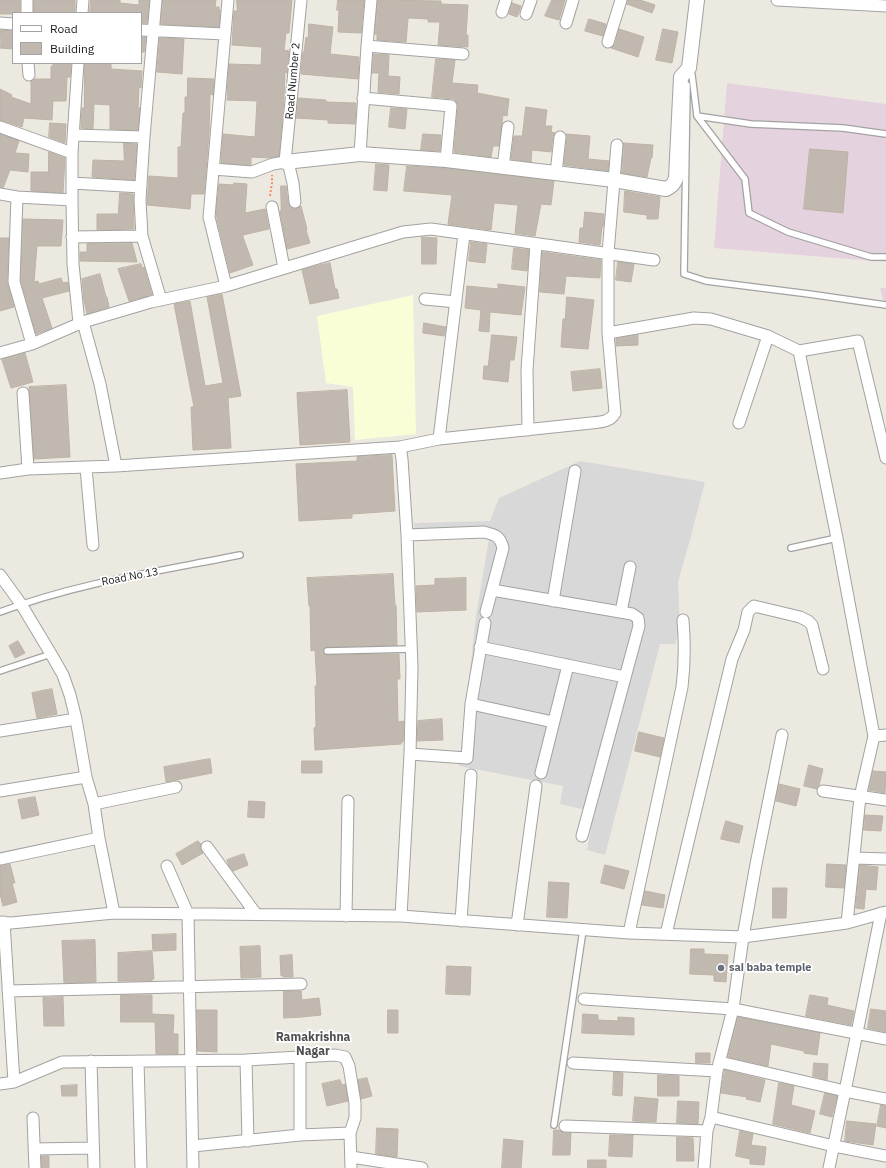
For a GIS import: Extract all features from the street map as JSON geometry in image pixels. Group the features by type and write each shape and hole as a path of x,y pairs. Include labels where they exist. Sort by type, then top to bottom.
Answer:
{"street":[{"path":"27,0 27,12"},
{"path":"82,12 83,0"},
{"path":"156,0 140,200 142,236 162,300"},
{"path":"226,286 209,217 228,0"},
{"name":"Road Number 2","path":"295,202 282,163 301,0"},
{"path":"360,154 371,0"},
{"path":"502,12 506,0"},
{"path":"526,14 531,0"},
{"path":"566,23 573,0"},
{"path":"608,42 620,0"},
{"path":"213,169 252,172 282,163 360,154 446,160 614,180 666,188 674,185 676,178 681,77 689,68 697,0"},
{"path":"777,0 886,6"},
{"path":"0,23 12,24"},
{"path":"142,30 224,34"},
{"path":"367,46 463,54"},
{"path":"28,64 29,75"},
{"path":"78,64 72,153 73,264 81,323 100,384 116,466"},
{"path":"363,98 451,106 446,160"},
{"path":"0,126 72,153"},
{"path":"503,167 508,127"},
{"path":"73,135 144,137"},
{"path":"556,173 560,138"},
{"path":"0,473 400,447 439,440 607,421 616,413 608,333 608,253 617,145"},
{"path":"72,183 141,187"},
{"path":"0,194 17,197 72,200"},
{"path":"17,197 14,282 32,344"},
{"path":"272,207 284,268"},
{"path":"0,353 32,344 81,323 162,300 226,286 403,232 431,229 654,260"},
{"path":"439,440 464,234"},
{"path":"72,237 142,236"},
{"path":"528,430 527,370 536,244"},
{"path":"425,299 456,302"},
{"path":"608,333 694,318 711,319 768,336 799,351 858,341 886,458"},
{"path":"739,423 768,336"},
{"path":"799,351 837,538 874,736 860,797 847,923"},
{"path":"23,393 28,470"},
{"path":"400,447 407,535 412,667 410,754 401,916"},
{"path":"86,468 93,546"},
{"path":"553,601 575,471"},
{"path":"407,535 484,532 495,534 501,539 503,548 492,590 480,647 471,704 467,758 410,754"},
{"path":"621,612 630,567"},
{"path":"0,575 21,604 51,654 63,675 70,695 76,719 86,777 94,804 99,838 114,913"},
{"path":"492,590 632,614 636,616 639,621 639,626 582,836"},
{"path":"666,934 732,659 744,630 748,612 754,606 800,617 808,621 812,625 822,669"},
{"path":"629,933 682,686 685,663 683,620"},
{"path":"480,647 625,677"},
{"path":"541,774 568,665"},
{"path":"471,704 553,722"},
{"path":"0,730 76,719"},
{"path":"874,736 886,734"},
{"path":"704,1168 707,1131 711,1118 718,1066 733,1009 756,864 782,735"},
{"path":"461,921 471,775"},
{"path":"0,791 86,777"},
{"path":"517,924 536,786"},
{"path":"94,804 176,787"},
{"path":"823,790 886,800"},
{"path":"346,916 348,801"},
{"path":"0,859 99,838"},
{"path":"207,848 256,914"},
{"path":"854,858 886,859"},
{"path":"167,866 188,914 193,1168"},
{"path":"14,1082 2,922 11,923 114,913 401,916 629,933 744,938 847,923 883,913 829,1168"},
{"path":"6,988 190,987 301,984"},
{"path":"584,999 733,1009 886,1039"},
{"path":"0,1084 14,1082 62,1062 246,1060 335,1055 345,1057 348,1061 355,1103 355,1118 350,1133 351,1163 422,1168"},
{"path":"300,1057 300,1135"},
{"path":"246,1060 248,1141"},
{"path":"91,1061 94,1168"},
{"path":"138,1061 141,1168"},
{"path":"573,1063 718,1066 886,1099"},
{"path":"33,1118 35,1168"},
{"path":"711,1118 834,1146 886,1156"},
{"path":"565,1126 707,1131"},
{"path":"192,1146 300,1135 350,1133"},
{"path":"34,1149 93,1148"}],"lane":[{"path":"689,68 692,75 697,116 744,179 749,214 788,232 871,257 886,257"},
{"path":"689,68 684,274 706,281 886,305"},
{"path":"697,116 751,124 843,128 886,134"},
{"path":"791,548 837,538"},
{"name":"Road No 13","path":"0,612 21,604 94,584 240,555"},
{"path":"327,652 411,649"},
{"path":"0,671 51,654"},
{"path":"554,1125 583,930"}],"path":[{"path":"272,207 270,200 272,176 274,170 282,163"}],"shaded area":[{"path":"727,83 886,104 886,262 714,248"},
{"path":"880,288 886,288 886,311"},
{"path":"413,295 416,434 355,440 353,387 326,383 317,316"},
{"path":"580,461 705,482 678,582 680,628 675,644 660,644 605,855 587,850 594,812 560,804 563,786 459,766 476,617 489,538 415,538 414,523 490,521 499,498"}],"building":[{"path":"0,0 20,0 20,12 0,14"},
{"path":"34,0 75,0 75,12 34,12"},
{"path":"91,0 120,0 120,3 139,5 139,0 149,0 147,23 142,23 142,12 90,12"},
{"path":"163,0 216,0 215,7 219,7 220,10 219,27 161,24"},
{"path":"237,0 292,0 289,33 286,33 284,50 289,51 287,73 285,72 279,156 269,158 251,157 251,165 221,163 223,134 255,137 257,101 227,100 229,64 261,65 262,47 232,45 234,11 237,11"},
{"path":"338,0 364,0 361,33 338,32"},
{"path":"378,0 441,1 441,4 468,5 466,35 468,35 468,47 438,45 440,22 428,22 428,19 408,19 406,42 377,40 377,34 375,34"},
{"path":"552,0 565,0 559,20 545,16"},
{"path":"628,0 640,0 655,5 652,13 627,4"},
{"path":"512,3 521,6 517,17 509,14"},
{"path":"589,19 606,24 603,36 585,31"},
{"path":"309,24 333,27 330,54 359,57 358,79 301,74 303,52 306,37 308,38"},
{"path":"619,29 644,37 638,57 611,48 615,44"},
{"path":"663,29 678,32 672,63 656,60"},
{"path":"1,30 12,31 12,49 0,48"},
{"path":"142,37 146,37 144,52 142,52"},
{"path":"160,38 184,39 182,74 157,72"},
{"path":"374,54 389,55 388,76 400,77 399,94 378,92 379,73 372,73"},
{"path":"436,59 455,60 452,83 478,85 477,93 509,99 507,116 503,115 499,146 493,146 491,157 454,152 458,104 454,99 432,97"},
{"path":"53,64 71,64 70,77 67,77 66,101 53,101 52,120 24,118 22,127 0,120 0,89 12,95 11,97 31,104 31,81 35,79 51,79 51,66 53,66"},
{"path":"85,64 111,64 111,69 142,71 141,88 139,87 138,108 140,108 138,130 110,129 110,105 94,104 93,129 81,128 82,108 84,108"},
{"path":"188,78 214,79 213,95 210,94 209,134 204,194 191,194 190,209 147,205 149,176 178,178 178,147 181,147 183,113 185,113 185,97 187,97"},
{"path":"298,98 326,100 326,102 356,103 355,124 328,123 328,120 296,118"},
{"path":"526,107 547,110 545,126 552,126 551,132 555,133 553,136 551,152 532,150 531,162 511,159 514,136 522,136"},
{"path":"391,108 407,109 405,129 389,127"},
{"path":"50,123 66,124 65,143 49,137"},
{"path":"0,134 19,141 15,153 29,154 28,172 10,170 3,188 0,187"},
{"path":"423,134 441,135 440,151 421,150"},
{"path":"566,134 590,136 588,159 609,161 608,171 564,165 567,138"},
{"path":"124,143 137,144 134,180 92,177 93,160 124,161"},
{"path":"624,143 653,145 652,158 647,177 622,173"},
{"path":"810,149 848,152 843,213 804,209"},
{"path":"49,152 65,158 63,193 31,191 31,172 48,172"},
{"path":"376,164 389,165 387,191 374,190"},
{"path":"407,166 445,168 554,181 551,205 541,204 535,236 515,233 518,205 494,203 491,230 448,224 452,195 404,191"},
{"path":"234,183 247,184 245,213 265,209 269,229 243,235 253,265 230,273 216,212 219,184 234,185"},
{"path":"281,186 286,186 288,203 290,206 295,209 301,206 310,243 287,249 280,211"},
{"path":"625,191 660,197 658,219 647,219 647,215 624,212"},
{"path":"120,193 133,194 134,229 97,230 97,214 118,214"},
{"path":"585,212 604,214 600,245 579,242 580,228 583,228"},
{"path":"23,219 63,220 61,246 37,246 34,282 38,281 39,284 61,278 63,283 68,282 69,291 42,298 52,328 36,334 21,281"},
{"path":"422,237 437,238 436,264 422,264"},
{"path":"0,238 9,238 7,282 14,307 0,311"},
{"path":"471,242 487,244 485,263 469,261"},
{"path":"132,243 137,262 80,261 80,252 87,252 87,244"},
{"path":"514,248 529,250 527,271 512,269"},
{"path":"542,252 601,260 600,278 566,276 564,294 540,292"},
{"path":"618,262 634,264 631,282 616,280"},
{"path":"330,263 335,289 337,289 339,298 310,304 302,270"},
{"path":"141,264 142,268 144,267 152,295 129,301 118,269"},
{"path":"100,274 109,307 87,314 82,279"},
{"path":"498,284 525,287 521,315 490,312 489,332 479,331 481,310 465,308 467,286 498,289"},
{"path":"222,294 241,396 228,398 231,448 193,450 191,407 194,407 174,304 190,301 205,386 223,383 207,297"},
{"path":"567,297 594,300 588,349 561,347 563,319 565,319"},
{"path":"424,323 446,327 444,336 423,333"},
{"path":"492,335 517,337 514,360 510,360 508,382 483,379 484,366 488,366"},
{"path":"638,335 638,345 616,346 616,339"},
{"path":"25,353 33,382 11,388 2,360"},
{"path":"600,369 602,388 573,391 571,372"},
{"path":"66,385 70,457 34,459 29,387"},
{"path":"347,390 350,442 300,445 297,393"},
{"path":"392,455 395,511 352,514 352,518 299,521 296,464 357,461 357,457"},
{"path":"393,574 396,605 397,645 327,647 323,651 327,655 399,654 400,679 397,679 398,722 404,721 403,742 401,742 401,744 315,750 315,686 317,686 315,650 311,651 310,606 307,578"},
{"path":"466,578 466,610 417,612 416,586 435,585 435,579"},
{"path":"18,641 25,653 15,658 9,646"},
{"path":"52,689 57,714 37,718 32,693"},
{"path":"442,719 443,740 417,741 418,721"},
{"path":"639,732 664,738 660,757 635,751"},
{"path":"210,759 212,773 166,782 164,767"},
{"path":"302,761 322,761 322,773 302,773"},
{"path":"809,765 823,769 817,789 804,786"},
{"path":"873,771 886,772 885,793 869,790"},
{"path":"779,784 800,789 796,806 776,801"},
{"path":"35,797 39,815 22,819 18,800"},
{"path":"249,801 265,802 264,818 248,817"},
{"path":"865,815 883,816 881,831 864,830"},
{"path":"726,821 743,826 739,843 721,839"},
{"path":"198,841 201,844 200,848 203,853 182,865 176,854"},
{"path":"244,854 248,865 233,871 227,860"},
{"path":"10,864 15,883 12,883 17,902 3,906 0,894 0,866"},
{"path":"827,864 846,865 844,888 826,887"},
{"path":"605,865 629,871 624,889 601,883"},
{"path":"860,865 878,867 876,890 866,889 864,909 856,908"},
{"path":"549,882 569,883 567,918 547,917"},
{"path":"773,888 787,888 786,918 773,918"},
{"path":"645,891 665,895 663,908 642,905"},
{"path":"176,934 176,950 153,951 152,935"},
{"path":"95,940 96,982 64,983 62,941"},
{"path":"260,946 261,977 241,978 240,947"},
{"path":"691,949 704,949 704,954 728,955 726,982 714,981 714,975 690,974"},
{"path":"152,951 154,979 152,979 152,981 118,981 118,953"},
{"path":"292,955 293,977 283,977 283,975 281,976 280,956"},
{"path":"447,966 471,967 470,995 446,994"},
{"path":"284,991 301,991 302,1000 319,998 321,1015 284,1018"},
{"path":"121,995 152,995 152,1014 174,1015 173,1034 178,1034 178,1054 156,1054 155,1022 121,1022"},
{"path":"810,995 828,998 827,1005 854,1011 851,1025 806,1016"},
{"path":"63,997 64,1026 44,1026 43,998"},
{"path":"871,1009 886,1011 886,1032 868,1028"},
{"path":"197,1010 217,1010 217,1052 198,1051"},
{"path":"388,1010 398,1010 398,1033 388,1033"},
{"path":"583,1014 598,1015 598,1020 618,1021 618,1017 634,1018 634,1035 582,1033"},
{"path":"738,1017 820,1033 817,1055 771,1044 768,1066 728,1057"},
{"path":"696,1053 710,1053 710,1063 696,1063"},
{"path":"814,1063 828,1064 827,1080 813,1076"},
{"path":"725,1070 765,1080 760,1102 746,1099 747,1097 721,1093"},
{"path":"614,1072 623,1073 622,1096 613,1095"},
{"path":"658,1075 679,1076 679,1096 658,1096"},
{"path":"367,1078 372,1096 361,1099 358,1080"},
{"path":"340,1080 342,1085 345,1084 348,1101 327,1106 322,1084"},
{"path":"779,1083 794,1086 791,1105 815,1111 810,1133 773,1124"},
{"path":"77,1085 77,1096 62,1096 61,1086"},
{"path":"825,1093 837,1096 832,1117 820,1114"},
{"path":"635,1097 658,1099 656,1122 633,1121"},
{"path":"678,1101 699,1102 698,1124 677,1123"},
{"path":"881,1105 886,1106 886,1128 877,1126"},
{"path":"847,1121 876,1124 873,1145 845,1141"},
{"path":"377,1128 398,1129 397,1157 376,1154"},
{"path":"554,1130 559,1130 564,1133 571,1133 570,1155 553,1155"},
{"path":"740,1131 753,1134 751,1145 766,1147 764,1165 750,1164 750,1159 736,1156"},
{"path":"610,1135 633,1135 632,1157 609,1156"},
{"path":"677,1137 693,1138 694,1161 677,1161"},
{"path":"504,1139 523,1141 521,1168 502,1168"},
{"path":"42,1156 49,1156 49,1168 42,1168"},
{"path":"588,1160 606,1160 606,1168 588,1168"}],"place":[{"name":"sai baba temple","path":"721,968"}],"district":[{"name":"Ramakrishna Nagar","path":"313,1045"}]}
